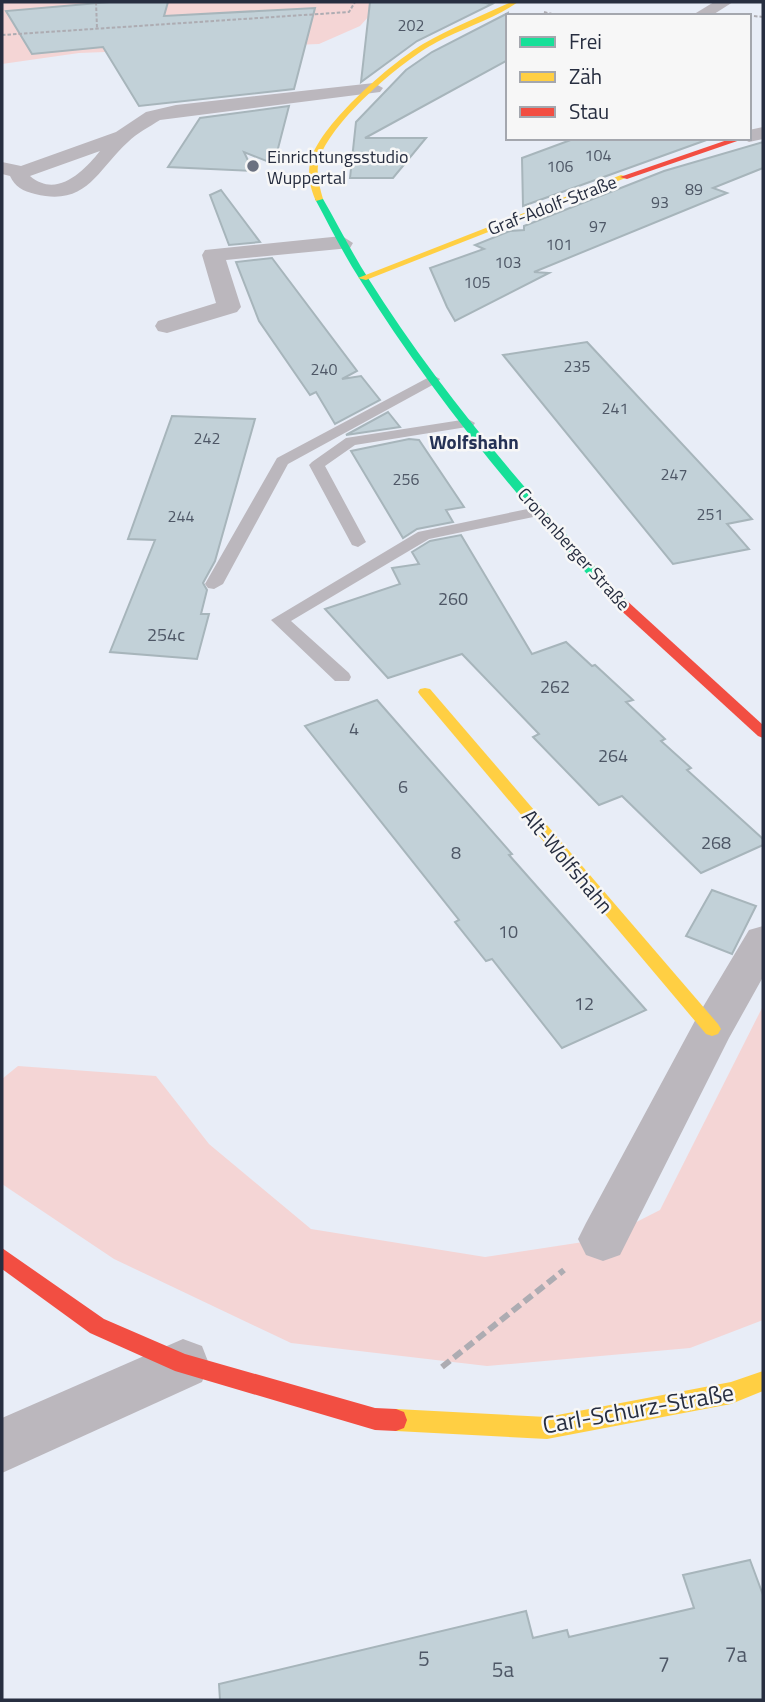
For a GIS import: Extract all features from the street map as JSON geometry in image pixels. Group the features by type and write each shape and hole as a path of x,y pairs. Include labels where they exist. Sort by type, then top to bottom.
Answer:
{"main road":[{"name":"Cronenberger Straße","path":"515,2 425,46 398,64 324,142 316,156 312,177 323,209 363,278 433,379 537,512 603,587 763,733"},
{"name":"Graf-Adolf-Straße","path":"363,278 656,164 735,140"},
{"name":"Alt-Wolfshahn","path":"425,692 712,1029"},
{"name":"Carl-Schurz-Straße","path":"2,1257 97,1326 183,1364 375,1419 547,1428 731,1393 763,1381"}],"street":[{"path":"703,14 721,4"},
{"path":"2,168 22,172 123,136 153,116 176,110 374,88"},
{"path":"22,172 22,183 31,187 62,189 76,185 86,180 123,136"},
{"path":"167,326 229,307 213,255 342,243"},
{"path":"603,1239 712,1029 763,941"},
{"path":"2,1446 183,1364"}],"lane":[{"path":"214,584 282,461 433,379"},
{"path":"358,542 317,465 351,441 468,423"},
{"path":"342,677 280,620 424,535 537,512"}],"path":[{"path":"96,2 97,27"},
{"path":"2,35 349,12 355,2"},
{"path":"375,1419 603,1239"}],"shaded area":[{"path":"2,2 382,2 360,26 319,44 79,53 2,64"},
{"path":"763,1006 763,1320 690,1348 487,1366 291,1343 114,1259 2,1184 2,1079 18,1066 156,1076 209,1144 311,1229 485,1257 603,1239 660,1210"}],"building":[{"path":"110,2 168,2 164,16 315,8 294,89 139,106 103,47 32,54 6,11"},
{"path":"370,2 492,4 417,41 361,82"},
{"path":"506,14 506,61 365,138 426,138 393,178 350,178 356,122 406,70 432,52"},
{"path":"289,106 274,164 244,152 253,171 168,167 200,118"},
{"path":"571,140 706,140 523,206 522,158"},
{"path":"763,142 763,168 713,188 727,193 534,272 549,273 455,321 447,307 430,268 484,249 475,245 510,231 524,230 524,226 664,171"},
{"path":"221,190 260,242 229,245 210,195"},
{"path":"272,258 357,371 342,379 361,376 380,400 335,424 316,392 310,395 259,321 236,262"},
{"path":"587,342 752,519 727,524 749,549 673,564 503,355"},
{"path":"388,412 400,427 346,435"},
{"path":"172,416 255,419 215,561 203,583 207,590 201,614 209,614 197,659 110,652 155,540 128,539"},
{"path":"409,439 419,440 464,507 446,510 453,522 417,529 403,538 351,451"},
{"path":"461,535 532,654 566,642 592,666 595,665 633,700 626,702 665,739 661,741 691,768 687,770 763,839 763,845 701,873 622,796 599,805 533,737 539,734 462,654 388,678 325,609 400,584 392,568 419,564 412,552 430,541"},
{"path":"377,700 646,1010 562,1048 492,959 486,961 455,922 459,920 305,726"},
{"path":"712,890 756,906 732,954 686,936"},
{"path":"750,1560 763,1595 763,1700 220,1700 219,1684 526,1611 533,1638 567,1630 569,1637 694,1608 683,1575"}],"traffic: fast":[{"path":"319,199 363,278 433,379 537,512 620,602"}],"traffic: slow":[{"path":"319,199 314,178 316,157 322,144 347,113 396,67 423,47 515,2"},
{"path":"363,278 624,177"},
{"path":"425,692 712,1029"},
{"path":"396,1420 547,1428 731,1393 763,1381"}],"traffic: jam":[{"path":"624,177 736,140"},
{"path":"620,602 763,733"},
{"path":"2,1257 97,1326 183,1364 375,1419 396,1420"}],"place":[{"name":"Einrichtungsstudio Wuppertal","path":"253,166"}],"district":[{"name":"Wolfshahn","path":"474,441"}]}
